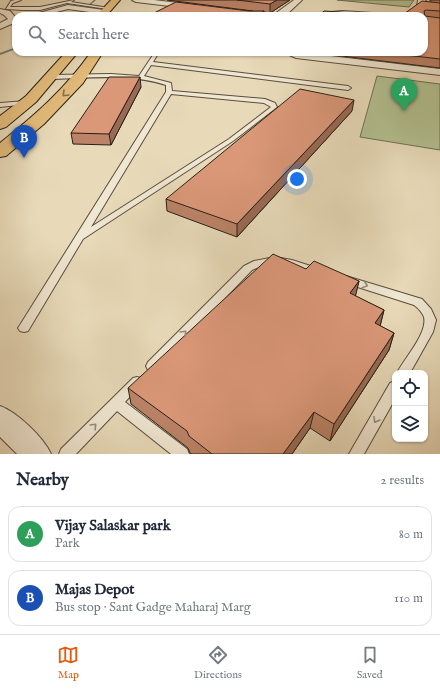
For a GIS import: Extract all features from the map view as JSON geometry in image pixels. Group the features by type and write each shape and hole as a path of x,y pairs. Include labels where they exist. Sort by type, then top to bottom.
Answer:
{"main road":[{"path":"104,12 116,0"},
{"path":"0,124 26,103 69,56"},
{"path":"1,150 38,121 82,77 95,56"}],"street":[{"path":"284,12 298,0"},
{"path":"422,0 420,4 422,5 440,7"},
{"path":"133,2 162,9 191,12"},
{"path":"133,2 195,12"},
{"path":"47,12 66,7 104,12"},
{"path":"0,11 7,13 12,17"},
{"path":"228,11 236,12"},
{"path":"2,27 12,20"},
{"path":"304,56 440,72"},
{"path":"0,418 37,454"}],"lane":[{"path":"19,0 12,2 7,8 29,10 72,0"},
{"path":"67,2 104,12"},
{"path":"142,77 154,56"},
{"path":"150,63 348,88"},
{"path":"24,328 169,92 169,84 157,79 142,77 51,77"},
{"path":"79,238 231,140 274,108 273,104 265,101 169,92"},
{"path":"0,105 26,103"},
{"path":"66,454 248,268 267,260 281,260 418,302 427,309 430,320 429,328 405,370"},
{"path":"356,454 392,392"},
{"path":"116,403 182,454"}],"green space":[{"path":"337,0 414,0 409,7"},
{"path":"377,76 440,84 440,150 360,137"}],"building":[{"path":"237,0 277,0 270,4"},
{"path":"422,1 440,3 440,11 407,12"},
{"path":"176,2 249,11 264,11 262,12 156,12"},
{"path":"428,16 440,18 440,59 414,56 428,56"},
{"path":"109,77 140,77 109,134 71,133"},
{"path":"300,89 354,100 237,224 166,199"},
{"path":"273,254 306,269 314,261 359,281 350,293 384,310 375,323 394,333 334,424 314,412 283,454 212,454 189,436 187,431 128,388"}],"waterway":[{"path":"81,12 95,0"},
{"path":"0,54 12,50"}],"place":[{"name":"Vijay Salaskar park","path":"404,111"},
{"name":"Majas Depot","path":"24,158"}]}
